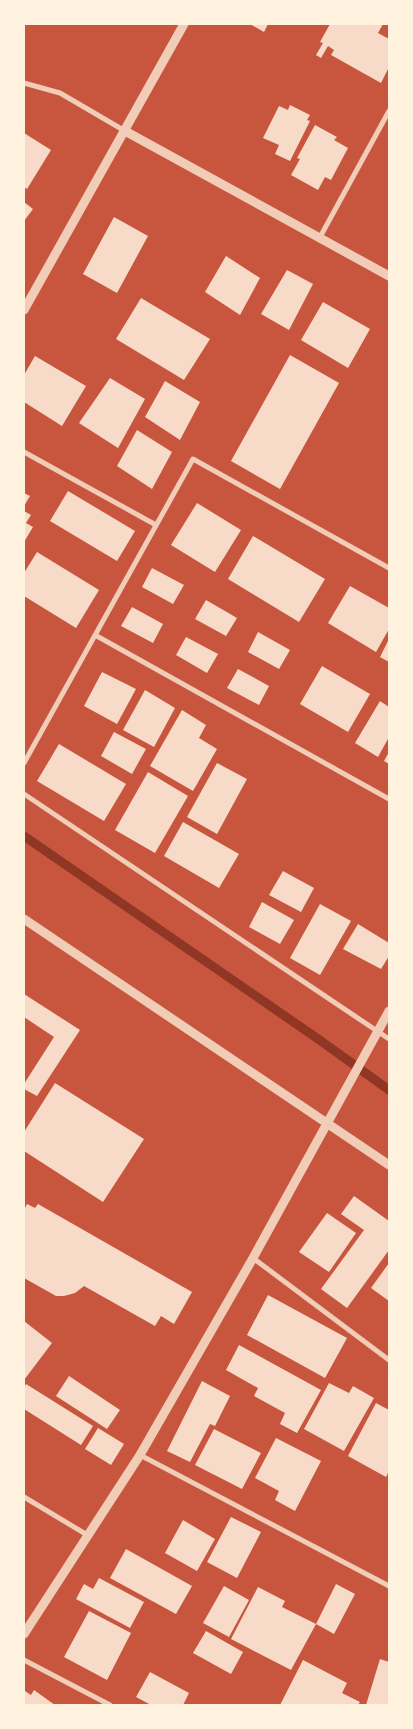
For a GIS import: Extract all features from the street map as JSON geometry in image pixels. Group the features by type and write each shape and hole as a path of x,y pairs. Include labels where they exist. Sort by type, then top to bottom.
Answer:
{"street":[{"path":"24,310 184,24"},
{"path":"24,83 60,93 319,239 389,276"},
{"path":"319,239 389,111"},
{"path":"24,452 156,525"},
{"path":"24,763 193,459 389,568"},
{"path":"95,635 389,799"},
{"path":"24,794 376,1035 389,1039"},
{"path":"24,919 389,1165"},
{"path":"24,1634 140,1455 253,1258 389,1011"},
{"path":"253,1258 389,1360"},
{"path":"140,1455 389,1586"},
{"path":"24,1497 89,1536"},
{"path":"24,1660 110,1705"}],"building":[{"path":"250,24 268,24 264,32"},
{"path":"330,24 383,24 378,33 389,39 389,67 381,83 331,55 334,50 328,46 321,58 316,55 323,43 320,42"},
{"path":"290,105 310,115 307,120 310,121 290,161 275,154 279,145 263,138 279,106 288,110"},
{"path":"315,125 337,137 334,140 348,148 331,180 325,177 318,190 291,175 300,159 297,158"},
{"path":"24,133 51,150 27,189 24,187"},
{"path":"24,202 33,209 24,221"},
{"path":"114,217 148,236 117,293 83,274"},
{"path":"226,256 260,278 240,315 205,292"},
{"path":"287,270 313,284 289,330 261,314"},
{"path":"141,298 210,339 184,380 116,339"},
{"path":"323,302 370,329 348,368 301,340"},
{"path":"290,355 339,383 280,489 231,461"},
{"path":"35,356 86,386 62,426 24,402 24,375"},
{"path":"110,378 145,399 118,448 79,423"},
{"path":"165,381 200,402 180,440 145,417"},
{"path":"137,430 172,452 152,489 117,466"},
{"path":"68,491 135,531 117,561 50,521"},
{"path":"24,493 30,496 24,506"},
{"path":"197,503 241,530 215,572 171,545"},
{"path":"24,511 31,515 26,523 33,527 24,542"},
{"path":"253,536 325,579 299,622 228,579"},
{"path":"37,552 99,590 76,628 24,596 24,573"},
{"path":"152,568 184,585 173,604 142,587"},
{"path":"350,586 389,608 389,629 376,652 328,623"},
{"path":"206,600 237,618 226,636 195,619"},
{"path":"132,607 163,624 153,643 121,626"},
{"path":"258,632 290,650 279,669 248,652"},
{"path":"186,637 218,654 207,673 176,655"},
{"path":"389,639 389,662 380,657"},
{"path":"322,666 370,694 348,732 300,704"},
{"path":"238,669 269,686 259,705 227,688"},
{"path":"102,672 136,689 117,724 84,706"},
{"path":"145,690 175,708 154,747 123,730"},
{"path":"380,701 389,707 389,737 378,757 355,743"},
{"path":"182,710 206,725 199,738 217,749 193,791 150,766"},
{"path":"114,732 146,749 132,774 101,756"},
{"path":"59,744 126,784 104,821 37,781"},
{"path":"389,752 389,764 384,761"},
{"path":"217,763 247,779 217,834 187,817"},
{"path":"148,772 188,796 155,853 115,830"},
{"path":"183,822 239,854 219,888 164,856"},
{"path":"283,871 314,888 301,912 269,895"},
{"path":"262,902 294,920 280,944 249,927"},
{"path":"320,904 351,921 320,975 290,958"},
{"path":"358,924 389,943 389,956 381,969 343,949"},
{"path":"24,994 80,1030 37,1096 24,1089 24,1084 54,1037 24,1017"},
{"path":"55,1083 144,1139 103,1202 24,1151 24,1132"},
{"path":"354,1196 389,1221 389,1250 347,1308 321,1289 364,1230 341,1214"},
{"path":"27,1204 35,1208 38,1204 192,1292 174,1324 161,1316 155,1326 84,1286 75,1293 56,1296 24,1278 24,1210"},
{"path":"327,1213 356,1233 329,1272 299,1252"},
{"path":"389,1263 389,1301 371,1288"},
{"path":"268,1295 347,1338 325,1378 247,1335"},
{"path":"24,1321 52,1343 24,1380"},
{"path":"239,1345 321,1390 297,1433 280,1424 285,1413 254,1396 258,1388 226,1370"},
{"path":"69,1376 120,1410 107,1429 56,1396"},
{"path":"202,1381 230,1396 215,1426 210,1424 190,1462 167,1451"},
{"path":"329,1383 349,1393 353,1386 374,1398 344,1451 304,1429"},
{"path":"26,1384 93,1426 81,1445 24,1409 24,1388"},
{"path":"376,1403 389,1410 389,1471 386,1477 348,1456"},
{"path":"98,1428 124,1444 111,1465 85,1449"},
{"path":"214,1429 261,1453 242,1489 195,1465"},
{"path":"276,1438 321,1461 295,1511 275,1500 279,1491 255,1478"},
{"path":"231,1517 261,1532 237,1578 207,1562"},
{"path":"183,1520 215,1539 197,1571 165,1553"},
{"path":"126,1549 192,1586 176,1614 110,1578"},
{"path":"99,1578 144,1602 130,1628 76,1599 84,1584 93,1589"},
{"path":"336,1584 355,1594 334,1634 316,1624"},
{"path":"224,1586 249,1600 229,1637 203,1623"},
{"path":"258,1587 285,1601 282,1607 316,1624 291,1670 231,1639"},
{"path":"89,1611 131,1633 107,1680 64,1657"},
{"path":"206,1631 243,1652 231,1674 193,1653"},
{"path":"380,1659 389,1662 389,1705 366,1705"},
{"path":"303,1660 347,1683 342,1693 360,1702 358,1705 280,1705"},
{"path":"150,1672 189,1693 183,1705 151,1705 136,1697"},
{"path":"34,1690 55,1705 24,1705 25,1691 31,1695"}],"waterway":[{"path":"24,836 389,1090"}]}
